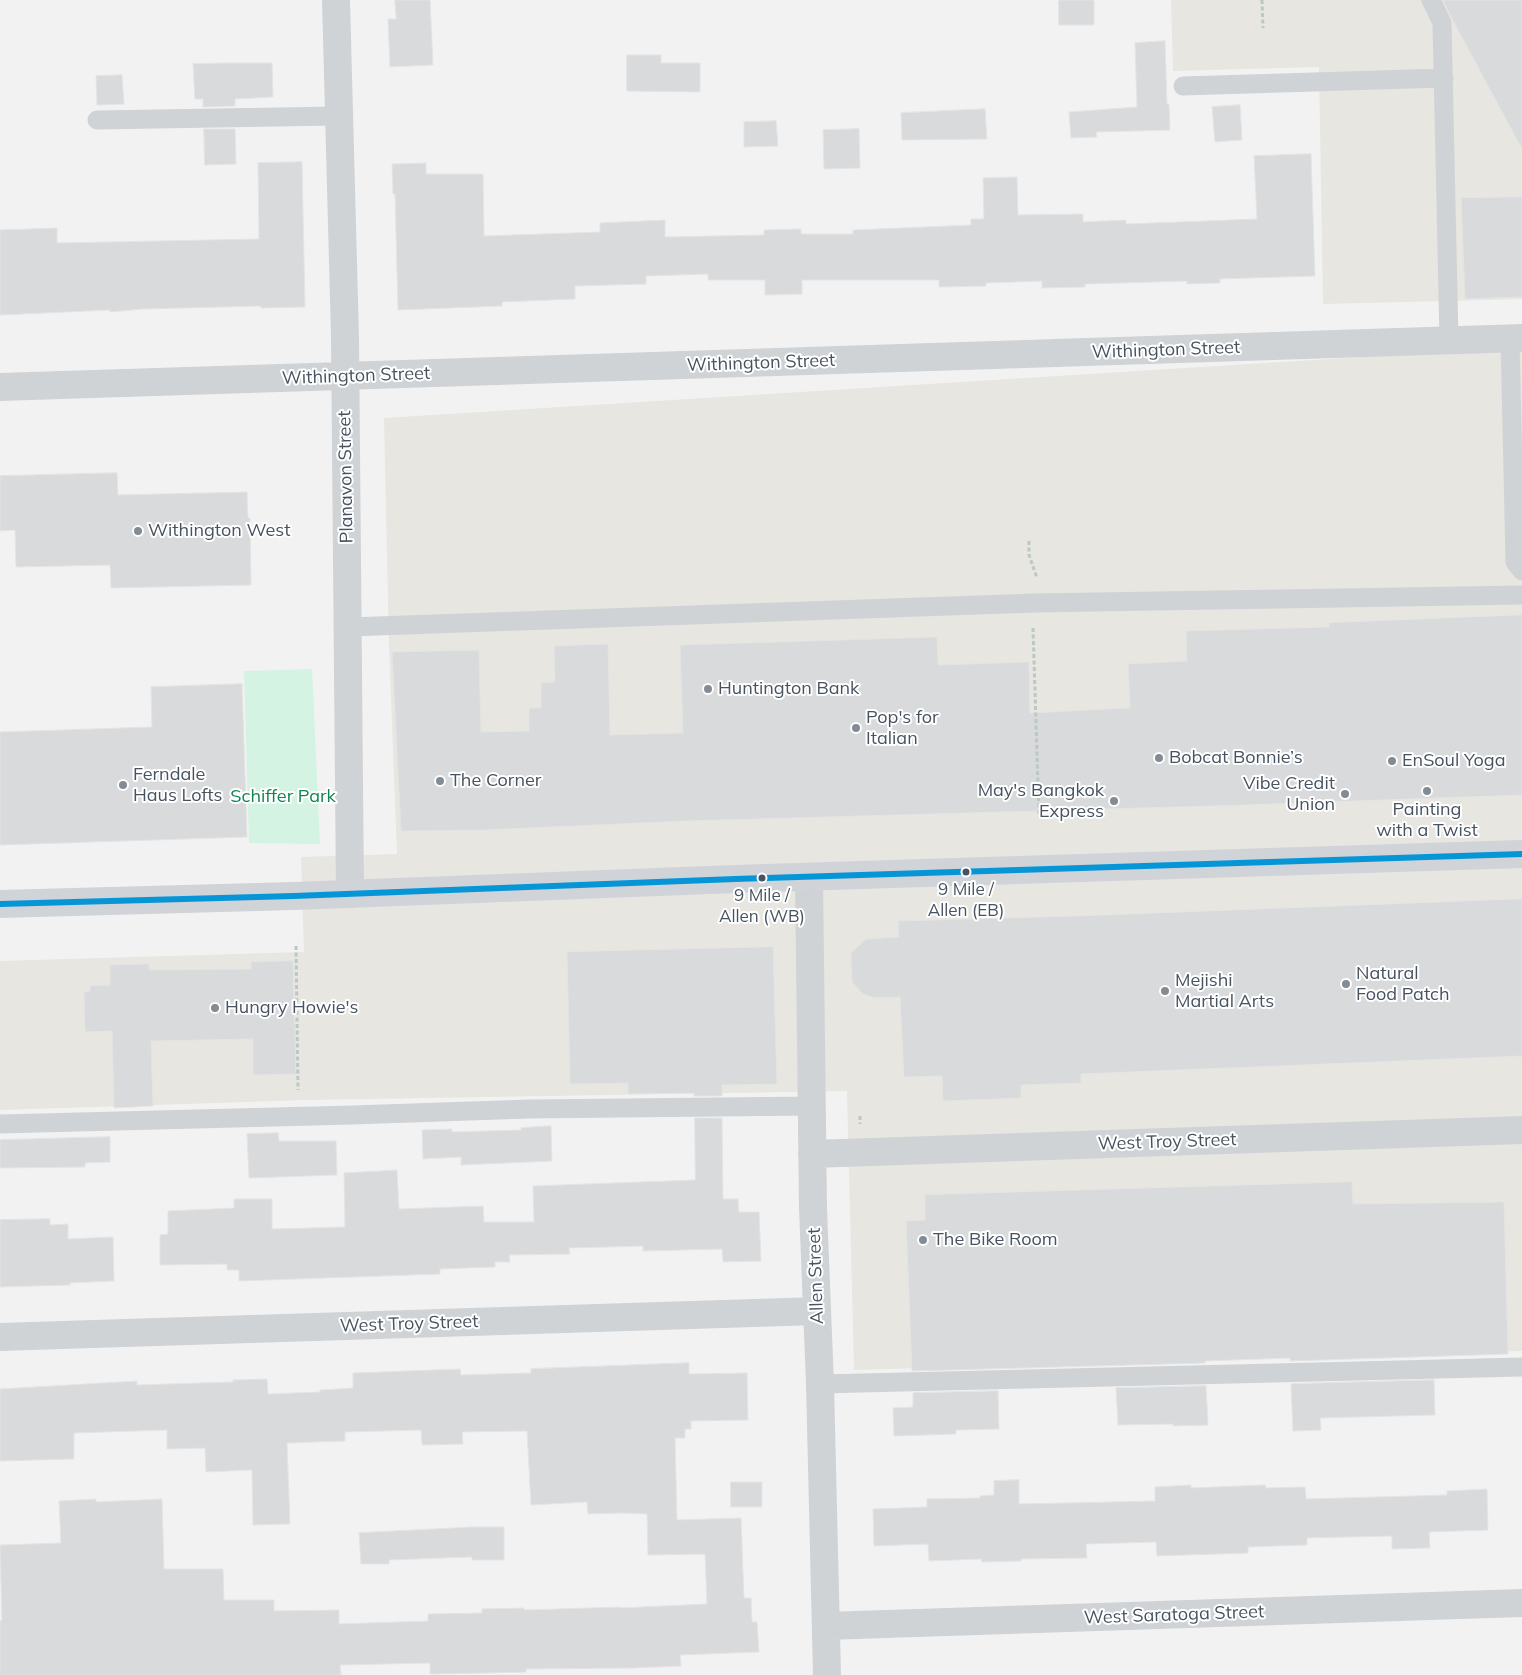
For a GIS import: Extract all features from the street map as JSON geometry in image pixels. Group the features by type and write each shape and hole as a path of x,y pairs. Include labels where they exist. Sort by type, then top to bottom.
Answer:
{"main road":[{"path":"0,904 1522,854"}],"street":[{"name":"Planavon Street","path":"336,0 345,376 350,894"},
{"name":"Withington Street","path":"0,387 1516,338"},
{"name":"Allen Street","path":"809,877 812,1154 827,1675"},
{"name":"West Troy Street","path":"812,1154 1522,1130"},
{"name":"West Troy Street","path":"0,1337 817,1311"},
{"name":"West Saratoga Street","path":"826,1626 1522,1603"}],"lane":[{"path":"1431,0 1442,23 1449,340"},
{"path":"1183,86 1444,78"},
{"path":"97,120 338,116"},
{"path":"1516,338 1515,562 1522,571"},
{"path":"348,627 1035,603 1522,595"},
{"path":"0,1124 520,1109 812,1106"},
{"path":"820,1384 1522,1367"}],"path":[{"path":"1262,0 1263,28"},
{"path":"1029,540 1029,555 1038,579"},
{"path":"1033,626 1039,817"},
{"path":"296,946 299,1100"}],"shaded area":[{"path":"1171,0 1522,0 1522,299 1323,304 1319,67 1173,71"},
{"path":"1522,347 1522,1351 854,1370 847,1091 307,1100 0,1110 0,961 304,952 301,857 397,854 389,646 384,418"}],"green space":[{"name":"Schiffer Park","path":"312,669 320,844 249,843 244,671"}],"building":[{"path":"395,0 430,0 433,65 390,67 388,19 396,19"},
{"path":"1059,0 1094,0 1094,25 1059,25"},
{"path":"1443,0 1522,0 1522,149 1452,19"},
{"path":"1165,41 1167,104 1169,104 1170,130 1096,132 1097,137 1071,138 1069,112 1137,107 1135,43"},
{"path":"627,55 661,55 661,63 700,63 700,92 627,91"},
{"path":"272,63 273,97 235,99 235,106 203,107 203,99 195,99 193,64"},
{"path":"122,75 124,104 97,105 96,76"},
{"path":"1240,105 1242,140 1215,142 1212,107"},
{"path":"985,109 987,139 902,140 901,113"},
{"path":"776,121 778,146 744,147 744,122"},
{"path":"204,129 235,129 236,164 205,165"},
{"path":"859,129 860,168 824,169 823,130"},
{"path":"1311,154 1315,276 1220,279 1220,283 1187,284 1187,281 1085,284 1085,287 1042,288 1042,281 986,283 986,286 939,287 939,280 802,280 802,294 765,295 765,280 708,280 708,274 646,276 646,284 575,286 575,299 502,302 502,306 398,310 395,194 393,194 392,164 426,163 426,174 483,174 484,236 600,232 600,223 665,220 665,237 764,235 764,230 801,229 801,234 853,234 853,230 971,225 971,219 984,219 983,178 1017,177 1018,215 1083,214 1083,222 1126,220 1126,224 1257,219 1254,156"},
{"path":"302,162 305,307 261,308 261,306 143,309 110,312 110,310 0,315 0,230 57,228 57,243 259,239 258,163"},
{"path":"1522,197 1522,297 1465,299 1461,198"},
{"name":"Withington West","path":"117,473 118,495 247,492 248,518 250,518 251,585 111,588 110,565 16,567 15,530 0,531 0,476"},
{"path":"1522,615 1522,795 685,821 483,830 401,831 392,652 479,650 481,732 529,731 529,708 541,708 541,683 555,682 554,646 608,644 610,735 683,733 680,645 937,637 938,665 1029,662 1030,713 1130,708 1128,664 1187,661 1186,631 1329,627 1329,623"},
{"name":"Ferndale Haus Lofts","path":"242,684 247,837 0,845 0,732 152,727 151,687"},
{"path":"1522,899 1522,1056 1081,1074 1081,1083 1021,1085 1021,1098 943,1101 942,1076 904,1077 900,997 875,998 863,994 852,982 851,953 866,939 899,937 898,921"},
{"path":"773,947 777,1084 722,1085 722,1096 694,1096 694,1093 628,1094 628,1083 570,1084 567,952"},
{"path":"293,961 296,1074 253,1075 253,1039 151,1041 153,1106 114,1108 112,1031 85,1032 84,992 90,991 90,986 110,985 110,965 149,964 149,970 251,969 251,962"},
{"path":"695,1118 722,1118 723,1199 738,1199 739,1212 759,1212 761,1261 723,1262 722,1249 643,1251 643,1246 569,1248 570,1254 509,1255 510,1262 495,1262 495,1267 440,1269 440,1274 239,1281 239,1270 227,1270 227,1264 160,1265 160,1235 168,1234 168,1211 234,1208 234,1199 272,1199 272,1229 345,1227 344,1173 397,1170 399,1209 483,1206 484,1222 534,1222 533,1186 695,1180"},
{"path":"551,1126 552,1161 461,1165 461,1157 423,1159 422,1130 452,1129 452,1132 521,1130 521,1128"},
{"path":"278,1133 279,1141 336,1141 337,1175 249,1178 247,1134"},
{"path":"110,1137 110,1162 85,1163 85,1167 0,1168 0,1140"},
{"path":"1352,1182 1353,1204 1504,1202 1508,1354 1290,1361 1290,1358 1205,1361 1205,1363 912,1371 906,1221 925,1220 925,1195"},
{"path":"50,1219 50,1225 68,1224 68,1239 113,1237 114,1281 70,1283 70,1285 0,1287 0,1220"},
{"path":"689,1363 689,1374 747,1373 748,1420 691,1421 691,1429 685,1429 685,1438 675,1438 677,1520 741,1518 744,1598 751,1598 752,1622 757,1622 759,1652 680,1655 681,1666 526,1669 526,1672 430,1674 430,1663 340,1665 341,1675 0,1675 0,1621 2,1620 0,1545 61,1543 59,1501 96,1499 96,1502 162,1499 164,1569 223,1569 224,1600 274,1600 274,1611 339,1610 339,1624 428,1621 428,1614 482,1613 482,1609 620,1608 707,1604 705,1554 648,1555 647,1514 588,1514 587,1502 531,1505 527,1431 462,1432 463,1444 422,1445 421,1430 345,1432 345,1441 287,1443 290,1524 253,1525 252,1470 206,1472 205,1448 167,1449 167,1430 74,1433 74,1459 0,1461 0,1389 137,1381 137,1385 267,1379 268,1394 320,1392 320,1390 353,1388 353,1373 460,1369 461,1375 531,1373 531,1369"},
{"path":"1434,1380 1435,1415 1320,1418 1321,1430 1293,1431 1291,1384"},
{"path":"1206,1386 1208,1425 1118,1425 1116,1388"},
{"path":"998,1391 999,1429 956,1430 956,1434 894,1436 893,1408 913,1407 913,1393"},
{"path":"1019,1480 1019,1504 1155,1501 1155,1487 1191,1485 1191,1488 1265,1485 1266,1488 1305,1487 1306,1499 1447,1495 1447,1491 1487,1489 1488,1530 1429,1532 1430,1548 1392,1549 1392,1536 1307,1538 1307,1545 1248,1547 1248,1553 1157,1556 1156,1542 1086,1544 1087,1558 1021,1559 1021,1561 982,1562 981,1559 929,1561 928,1544 874,1546 873,1509 927,1507 927,1499 980,1498 980,1496 994,1495 994,1481"},
{"path":"731,1482 762,1482 762,1507 731,1507"},
{"path":"504,1527 504,1560 472,1560 472,1557 389,1560 389,1564 361,1564 359,1533"}],"transit line":[{"path":"0,904 294,896 735,879 1522,854"}],"place":[{"name":"Withington West","path":"138,531"},
{"name":"Huntington Bank","path":"708,689"},
{"name":"Pop's for Italian","path":"856,728"},
{"name":"Bobcat Bonnie’s","path":"1159,758"},
{"name":"EnSoul Yoga","path":"1392,761"},
{"name":"The Corner","path":"440,781"},
{"name":"Ferndale Haus Lofts","path":"123,785"},
{"name":"Painting with a Twist","path":"1427,791"},
{"name":"Vibe Credit Union","path":"1345,794"},
{"name":"May's Bangkok Express","path":"1114,801"},
{"name":"9 Mile / Allen (EB)","path":"966,872"},
{"name":"9 Mile / Allen (WB)","path":"762,878"},
{"name":"Natural Food Patch","path":"1346,984"},
{"name":"Mejishi Martial Arts","path":"1165,991"},
{"name":"Hungry Howie's","path":"215,1008"},
{"name":"The Bike Room","path":"923,1240"}]}
